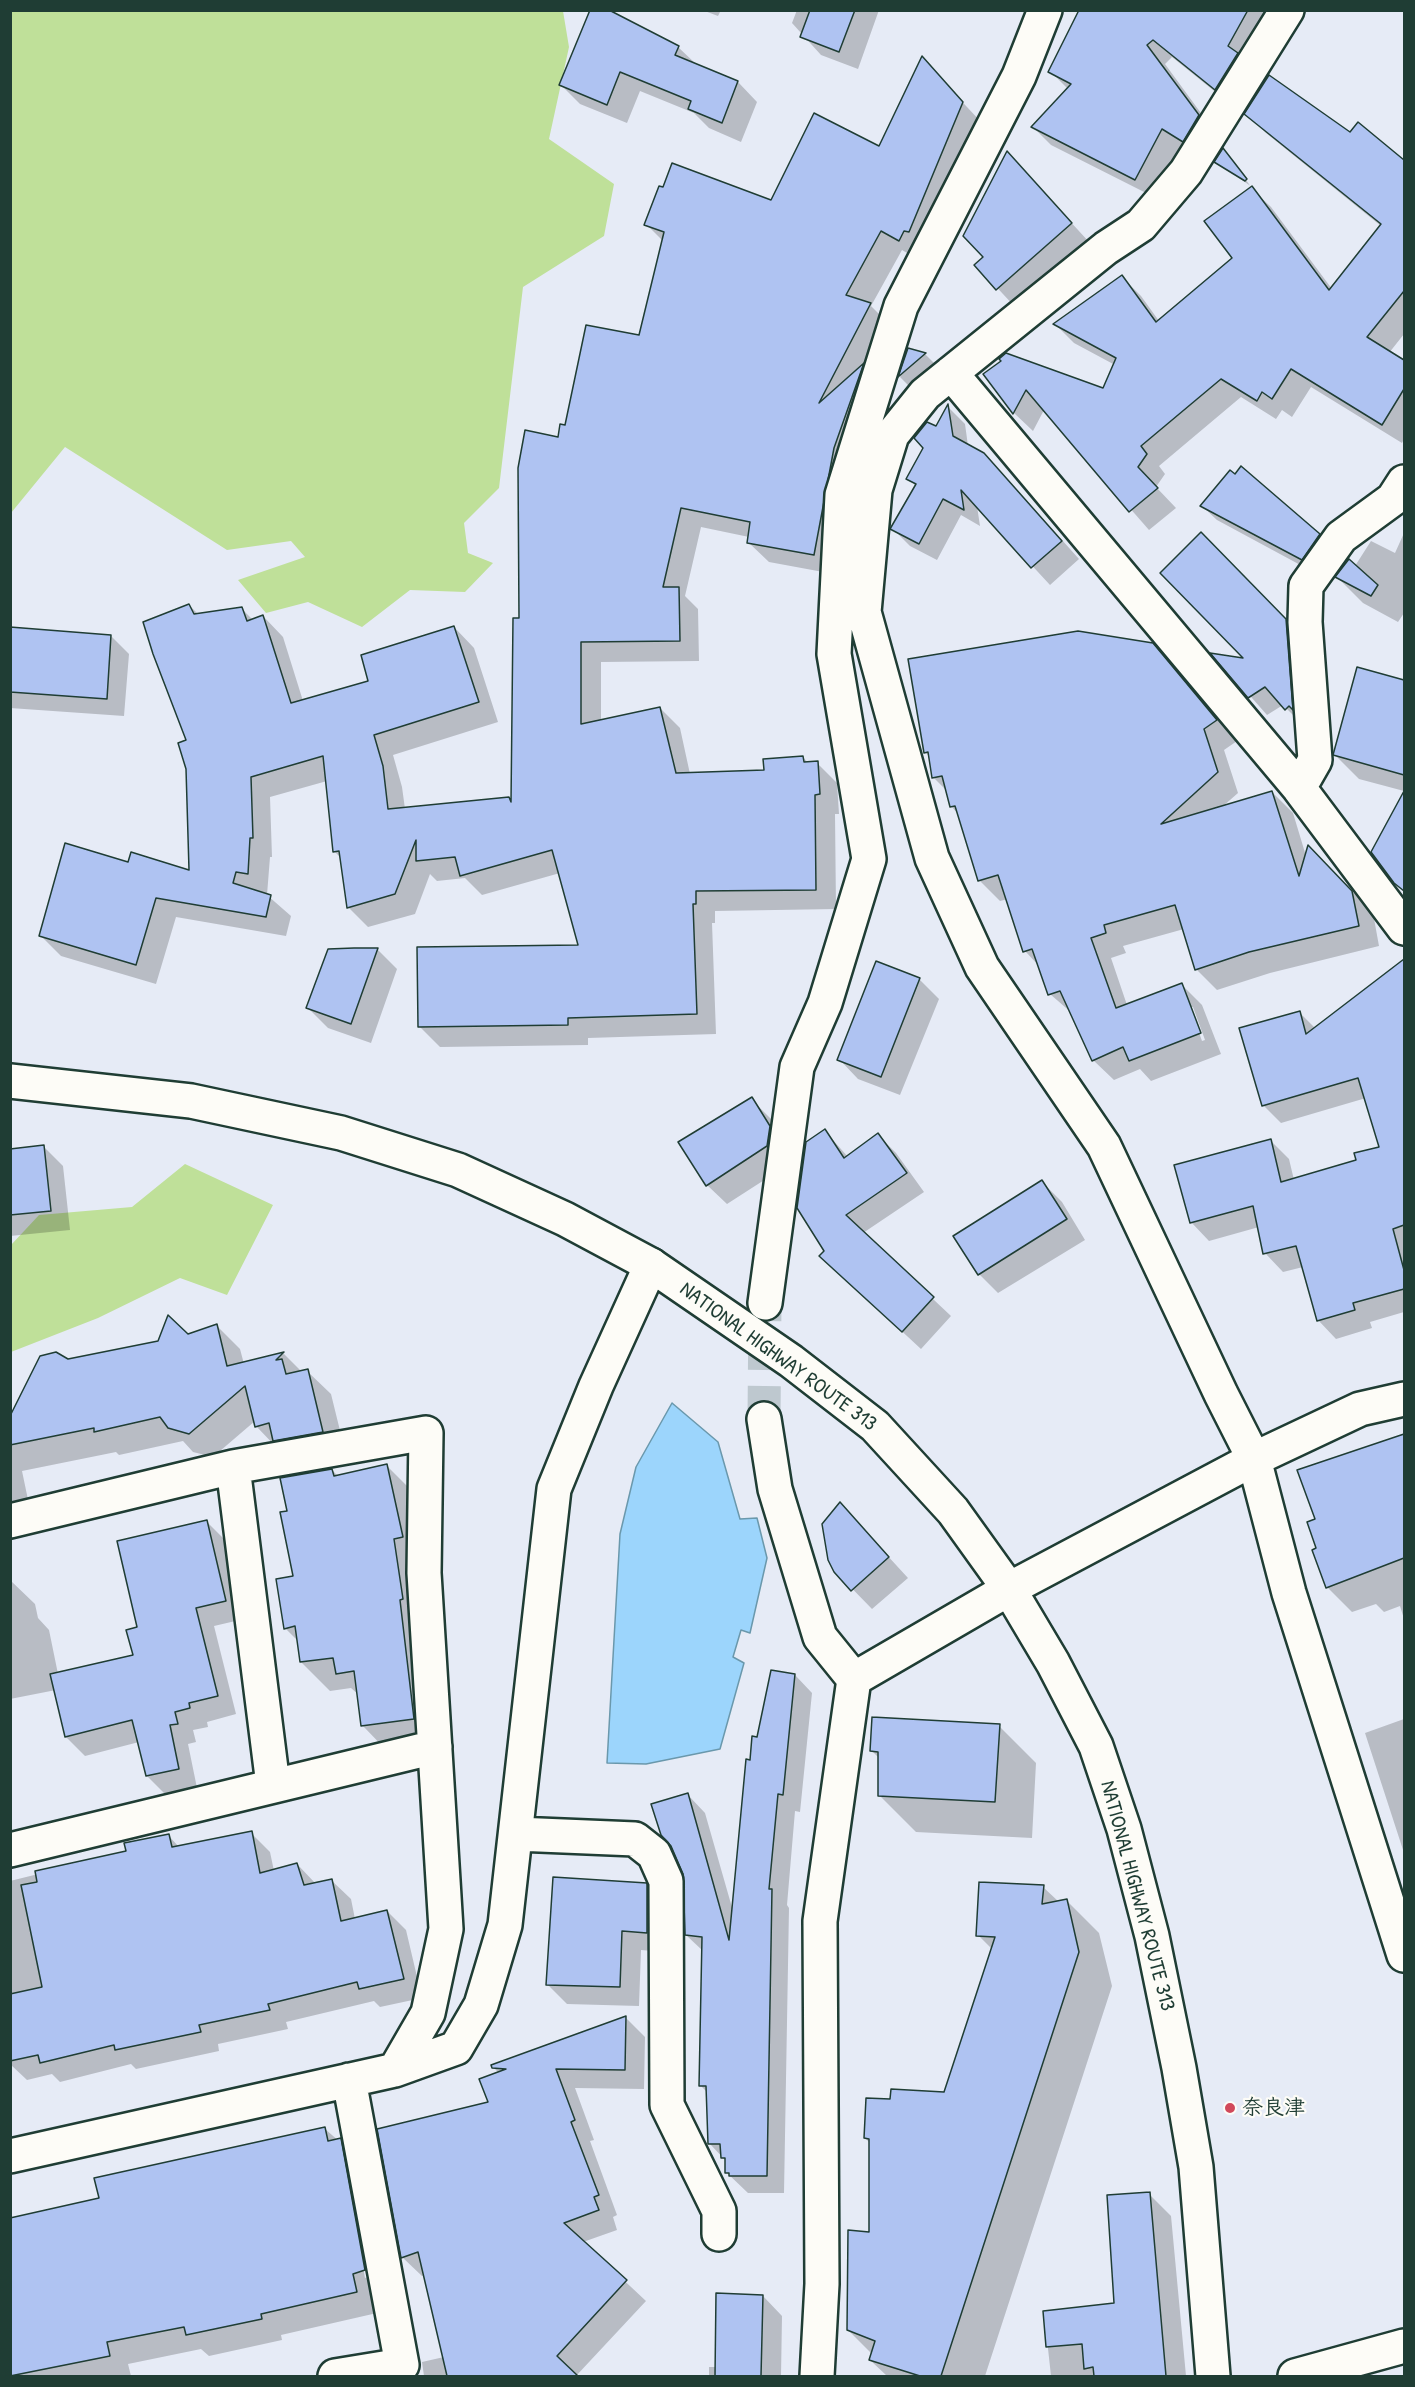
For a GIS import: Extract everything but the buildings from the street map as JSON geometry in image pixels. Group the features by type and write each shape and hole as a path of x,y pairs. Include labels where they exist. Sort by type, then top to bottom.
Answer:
{"main road":[{"path":"765,1303 797,1067 825,1003 869,859 834,654 842,495 902,306 1019,76 1045,10"},
{"path":"1287,10 1186,172 1142,225 1106,248 925,394 892,435 875,490 864,612 932,858 982,967 1104,1146 1254,1459 1289,1593 1404,1955"},
{"path":"951,373 1299,788 1404,928"},
{"path":"1299,788 1315,760 1305,622 1306,586 1341,537 1393,499 1404,482"},
{"name":"NATIONAL HIGHWAY ROUTE 313","path":"10,1081 191,1101 341,1133 458,1170 565,1219 651,1265 791,1361 875,1425 953,1511 1009,1589 1053,1663 1096,1746 1124,1829 1152,1936 1196,2167 1213,2376"},
{"path":"10,2156 395,2070 456,2048 481,2005 505,1925 554,1489 596,1386 651,1265"},
{"path":"854,1679 1009,1589 1254,1459 1360,1409 1404,1399"},
{"path":"764,1419 775,1489 820,1637 854,1679 820,1921 822,2284 817,2376"},
{"path":"10,1521 233,1467 426,1433 424,1573 446,1929 428,2013 395,2070"},
{"path":"233,1467 273,1785"},
{"path":"10,1850 435,1747"},
{"path":"516,1834 635,1839 654,1854 666,1881 667,2105 719,2211 719,2234"},
{"path":"335,2376 402,2365 349,2080"},
{"path":"1295,2376 1404,2346"}],"green space":[{"path":"11,11 563,11 569,47 549,139 614,184 604,236 523,287 499,488 464,523 468,553 493,563 465,592 410,590 362,627 308,602 266,613 238,580 305,557 291,541 227,550 65,447 11,513"},
{"path":"185,1164 273,1205 227,1295 180,1278 98,1318 11,1352 11,1245 39,1215 132,1207"}],"water":[{"path":"672,1403 718,1442 740,1519 757,1518 767,1558 750,1633 741,1630 733,1657 744,1663 720,1749 646,1764 607,1763 620,1534 636,1467"}],"tunnel":[{"path":"764,1419 765,1303"}],"place":[{"name":"奈良津","path":"1230,2108"}]}
